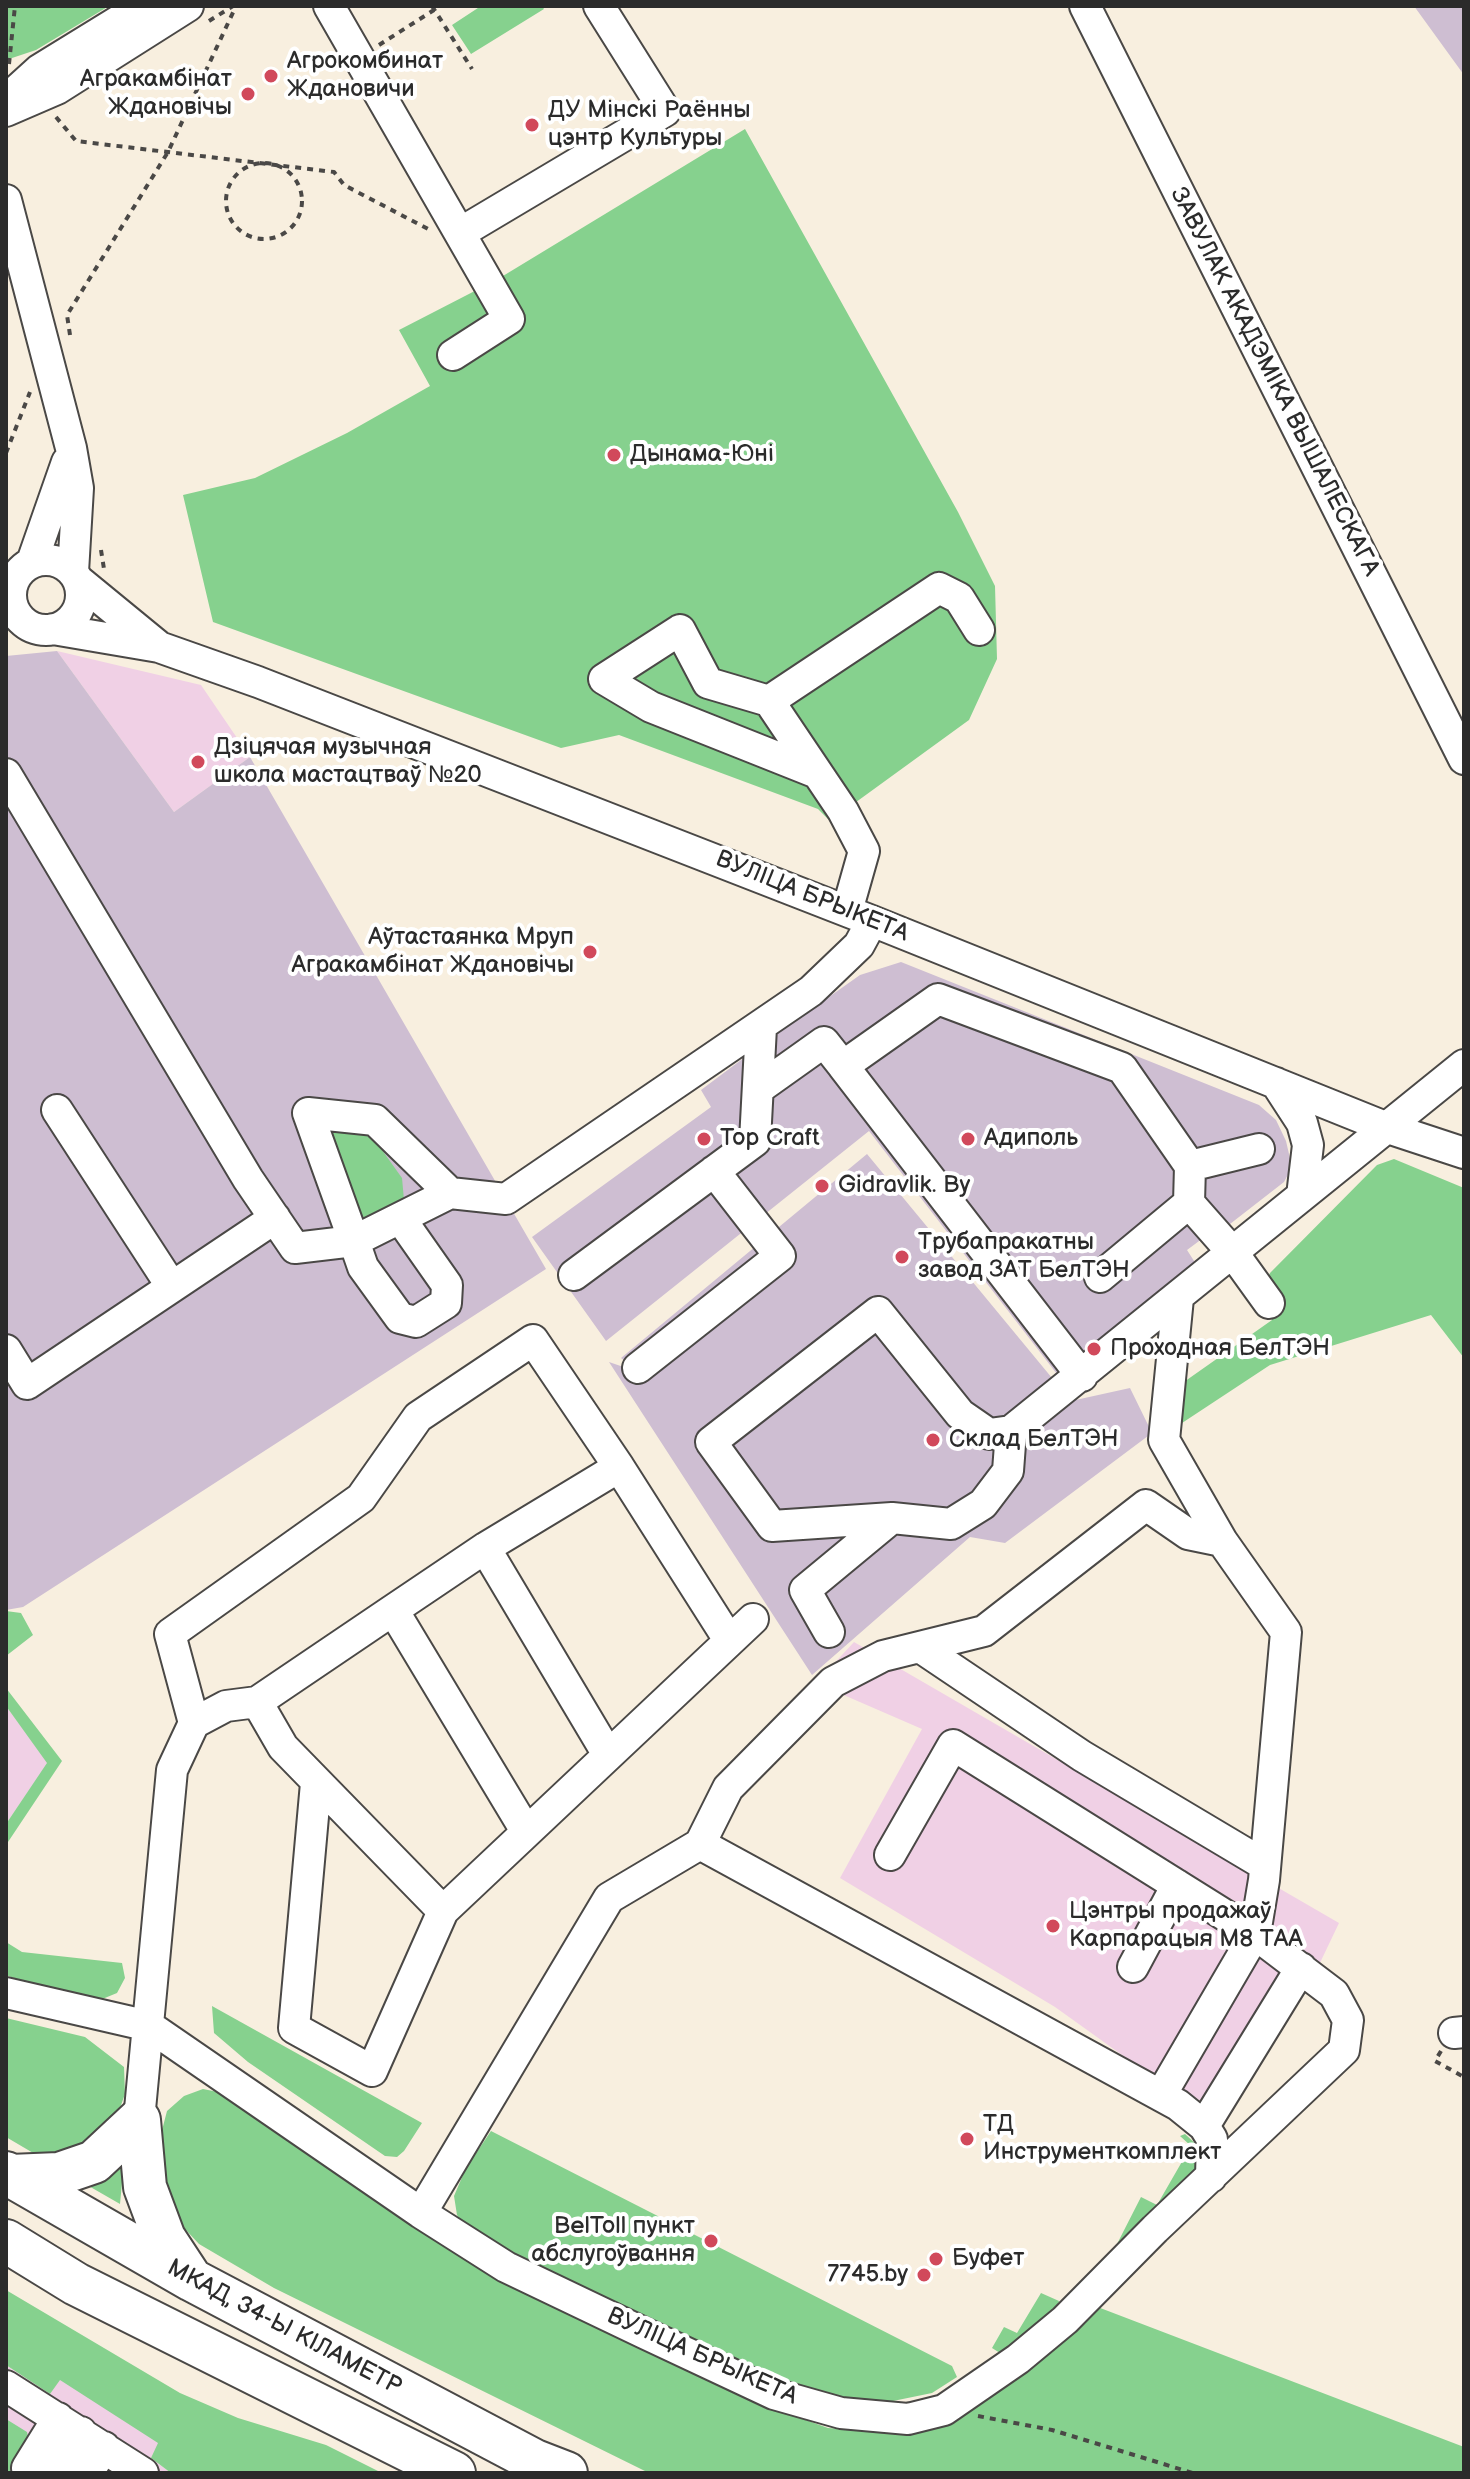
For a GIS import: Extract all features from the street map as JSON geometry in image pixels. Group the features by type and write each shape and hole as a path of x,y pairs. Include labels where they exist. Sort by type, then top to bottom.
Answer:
{"highway":[{"path":"8,2174 59,2174 94,2162 139,2120"},
{"path":"139,2120 145,2187 164,2238 192,2280"},
{"name":"МКАД, 34-Ы КІЛАМЕТР","path":"8,2174 192,2280 535,2461 566,2473"},
{"path":"6,2241 76,2284 454,2473"}],"street":[{"path":"6,100 39,70 143,6"},
{"path":"6,111 57,89 188,6"},
{"path":"329,6 361,57 446,232 509,319 453,355"},
{"path":"446,232 665,111 599,6"},
{"name":"ЗАВУЛАК АКАДЭМІКА ВЫШАЛЕСКАГА","path":"1085,6 1464,759"},
{"path":"6,200 12,243 71,448 78,488 85,576 79,606 73,616 29,627 12,604 18,575 71,448"},
{"path":"18,575 54,560 85,576"},
{"name":"ВУЛІЦА БРЫКЕТА","path":"85,576 159,647"},
{"path":"769,701 939,588 959,598 979,630"},
{"name":"ВУЛІЦА БРЫКЕТА","path":"29,627 159,647 860,916 1385,1127 1464,1153"},
{"path":"6,774 295,1248 354,1241 450,1193 506,1199 761,1027 811,991 859,945 864,851 817,773 769,701 708,683 680,630 604,679 651,707 817,773"},
{"path":"843,1066 938,999 1122,1068 1190,1166 1189,1203 1233,1253 1269,1303"},
{"path":"574,1275 755,1141 761,1027"},
{"path":"758,1089 824,1042 1082,1376"},
{"path":"1011,1431 1008,1471 983,1504 951,1524 892,1518 772,1526 711,1442 878,1312 960,1414 989,1434 1011,1431 1464,1065"},
{"path":"1276,1083 1302,1123 1308,1145 1302,1196"},
{"path":"57,1110 172,1287"},
{"path":"400,1218 447,1285 446,1303 416,1322 400,1318 363,1267 308,1113 375,1120 450,1193"},
{"path":"1190,1166 1259,1149"},
{"path":"638,1368 780,1256 714,1171"},
{"path":"1100,1277 1189,1203"},
{"path":"6,1350 17,1390 275,1218"},
{"path":"1161,2095 1255,1934 1265,1865 1286,1632 1222,1541 1164,1440 1178,1298"},
{"path":"194,1723 170,1634 361,1498 418,1417 533,1340 619,1467 729,1640"},
{"path":"139,2120 172,1770 194,1723 226,1706 257,1702 485,1548 619,1467"},
{"path":"421,2213 609,1898 700,1844 728,1788 833,1682 883,1656 984,1631 1146,1505 1188,1534 1222,1541"},
{"path":"829,1632 805,1590 892,1518"},
{"path":"485,1548 607,1753"},
{"path":"393,1610 526,1831"},
{"path":"316,1783 294,2028 372,2071 443,1911 607,1753 753,1619"},
{"path":"920,1647 1082,1756 1265,1865"},
{"path":"257,1702 283,1747 443,1911"},
{"path":"890,1855 953,1745 1255,1934 1301,1968 1204,2126"},
{"path":"700,1844 1161,2095 1204,2126 1212,2139 1211,2177"},
{"path":"1133,1967 1177,1885"},
{"name":"ВУЛІЦА БРЫКЕТА","path":"6,1993 149,2026 421,2213 506,2267 774,2394 854,2414 908,2419 944,2410 1018,2359 1065,2320 1344,2050 1348,2020 1334,1994 1301,1968"},
{"path":"6,2386 143,2473"},
{"path":"41,2471 81,2433"},
{"path":"81,2433 88,2473"}],"path":[{"path":"8,66 15,6"},
{"path":"72,346 67,315 168,152 236,6"},
{"path":"361,57 433,8 472,69"},
{"path":"6,42 12,36"},
{"path":"54,115 76,141 334,172 344,185 446,232"},
{"path":"258,163 246,166 233,177 225,198 228,214 236,227 248,236 263,239 286,233 301,211 299,185 281,165"},
{"path":"6,453 35,380"},
{"path":"85,576 100,544"},
{"path":"944,2410 1052,2430 1193,2473"}],"shaded area":[{"path":"1414,6 1464,6 1464,75"},
{"name":"Дзіцячая музычная школа мастацтваў №20","path":"57,651 201,685 250,757 174,812"},
{"path":"57,651 174,812 250,757 546,1269 23,1607 6,1610 6,656"},
{"path":"901,962 1259,1105 1276,1120 1286,1141 1292,1167 1284,1182 1230,1224 1226,1221 1187,1250 1196,1264 1067,1387 869,1131 606,1341 532,1237 711,1107 701,1090 761,1045 860,975"},
{"path":"867,1154 1071,1401 1130,1388 1152,1433 1005,1543 970,1537 812,1675 609,1362 641,1373 621,1358"},
{"path":"854,1642 1339,1923 1318,1967 1222,2113 1129,2060 1055,2007 840,1878 922,1729 816,1683"},
{"path":"6,1706 48,1763 6,1824"},
{"path":"6,2365 50,2394 60,2379 159,2443 151,2458 171,2473 6,2473"}],"green space":[{"path":"6,6 109,6 36,50 6,60"},
{"path":"481,6 542,6 544,9 471,54 452,25"},
{"name":"Дынама-Юні","path":"745,129 958,512 995,586 997,659 969,720 830,821 818,809 619,735 561,748 213,622 183,495 255,478 347,433 430,386 399,330 498,279"},
{"path":"325,1126 342,1126 372,1136 402,1178 404,1200 369,1221 357,1212"},
{"path":"1394,1159 1464,1188 1464,1358 1431,1315 1270,1365 1179,1425 1164,1396 1272,1320 1259,1296 1270,1273 1377,1165"},
{"path":"6,1611 21,1613 33,1635 6,1656"},
{"path":"6,1688 62,1761 6,1845 6,1824 47,1763 6,1706"},
{"path":"6,1942 22,1952 122,1963 125,1978 117,1993 95,2002 66,1998 6,1975"},
{"path":"212,2006 422,2123 404,2151 397,2157 385,2156 248,2062 214,2033"},
{"path":"6,2018 85,2037 124,2067 125,2094 115,2122 83,2150 40,2157 6,2137"},
{"path":"203,2089 228,2094 753,2401 828,2428 885,2432 944,2424 1095,2306 1464,2447 1464,2473 649,2473 274,2288 199,2244 170,2213 159,2176 160,2138 167,2111 184,2096"},
{"path":"491,2131 952,2366 957,2377 932,2393 893,2401 843,2405 768,2381 470,2235 457,2215 454,2196 466,2168"},
{"path":"1185,2134 1197,2145 1202,2175 1126,2248 1117,2244 1141,2197 1157,2205 1191,2146 1180,2136"},
{"path":"125,2151 120,2204 80,2181"},
{"path":"6,2290 180,2393 238,2418 326,2445 382,2473 171,2473 151,2458 158,2443 60,2380 50,2394 6,2365"},
{"path":"1041,2293 1059,2301 1057,2309 1007,2352 1000,2353 992,2348 1004,2327 1017,2333"},
{"path":"6,2419 27,2432 29,2441 9,2473 6,2473"}],"place":[{"name":"Агрокомбинат Ждановичи","path":"271,76"},
{"name":"Агракамбінат Ждановічы","path":"248,94"},
{"name":"ДУ Мінскі Раённы цэнтр Культуры","path":"532,125"},
{"name":"Дынама-Юні","path":"614,455"},
{"name":"Дзіцячая музычная школа мастацтваў №20","path":"198,762"},
{"name":"Аўтастаянка Мруп Агракамбінат Ждановічы","path":"590,952"},
{"name":"Top Craft","path":"704,1139"},
{"name":"Адиполь","path":"968,1139"},
{"name":"Gidravlik. By","path":"822,1186"},
{"name":"Трубапракатны завод ЗАТ БелТЭН","path":"902,1257"},
{"name":"Проходная БелТЭН","path":"1094,1349"},
{"name":"Склад БелТЭН","path":"933,1440"},
{"name":"Цэнтры продажаў Карпарацыя М8 ТАА","path":"1053,1926"},
{"name":"ТД Инструменткомплект","path":"967,2139"},
{"name":"BelToll пункт абслугоўвання","path":"711,2241"},
{"name":"Буфет","path":"936,2259"},
{"name":"7745.by","path":"924,2275"}]}
